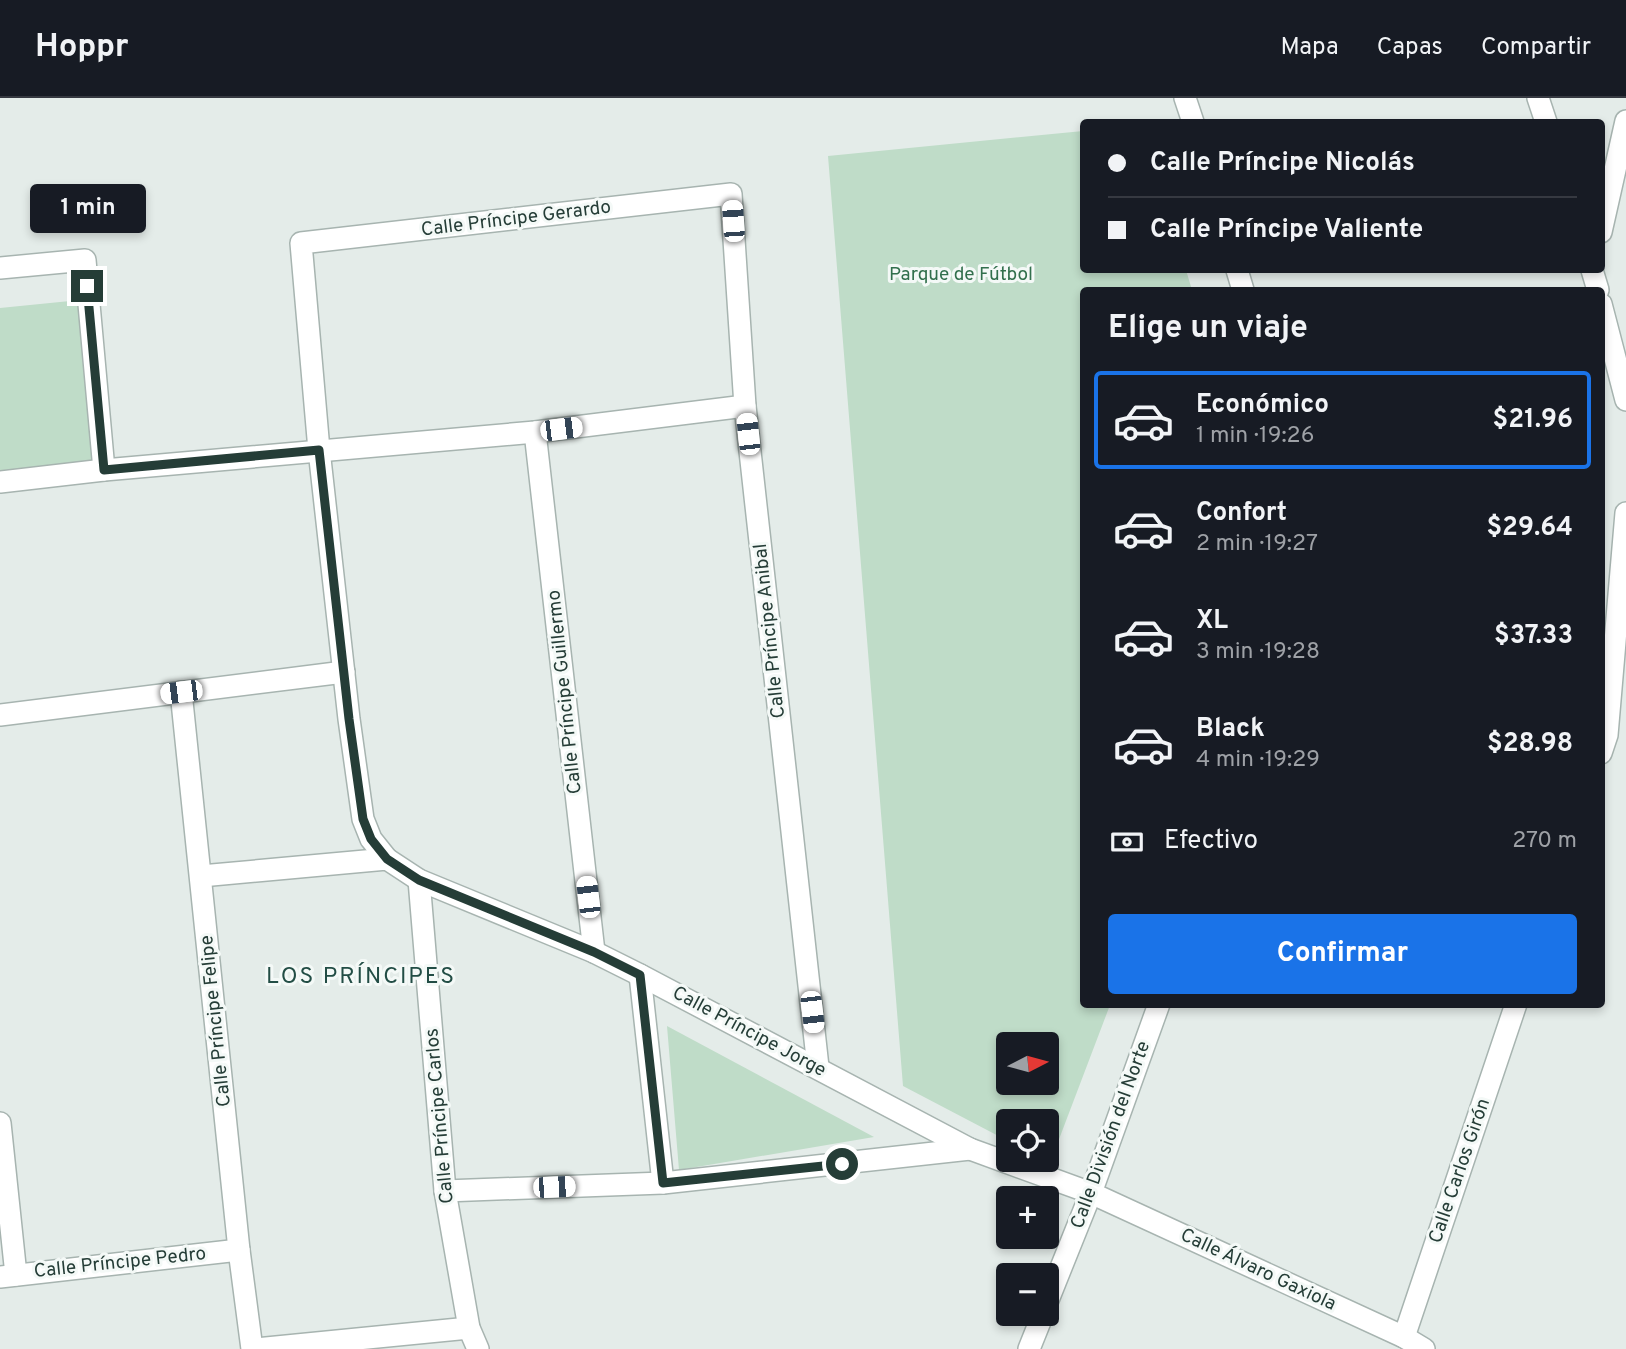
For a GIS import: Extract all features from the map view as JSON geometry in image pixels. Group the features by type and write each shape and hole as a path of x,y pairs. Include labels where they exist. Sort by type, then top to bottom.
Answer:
{"street":[{"path":"1185,98 1192,119"},
{"path":"1538,98 1545,119"},
{"path":"1605,214 1626,121"},
{"name":"Calle Príncipe Gerardo","path":"319,450 301,243 732,194"},
{"name":"Calle Príncipe Anibal","path":"732,194 745,406 818,1067"},
{"path":"0,268 85,260 104,470"},
{"path":"1605,319 1626,400"},
{"path":"0,482 104,470 535,432 745,406"},
{"name":"Calle Príncipe Guillermo","path":"535,432 594,952"},
{"path":"319,450 363,819 371,839 387,859"},
{"path":"1605,740 1626,513"},
{"path":"0,715 344,672"},
{"name":"Calle Príncipe Felipe","path":"181,692 239,1250 254,1349"},
{"path":"201,876 387,859"},
{"name":"Calle Príncipe Jorge","path":"387,859 419,880 594,952 970,1149 1091,1194"},
{"name":"Calle Príncipe Carlos","path":"419,880 445,1191 470,1328 478,1349"},
{"path":"640,975 663,1183"},
{"name":"Calle División del Norte","path":"1059,1273 1091,1194 1158,1008"},
{"name":"Calle Carlos Girón","path":"1404,1337 1515,1008"},
{"path":"0,1124 8,1276"},
{"path":"445,1191 663,1183 970,1149"},
{"name":"Calle Álvaro Gaxiola","path":"1091,1194 1404,1337 1424,1349"},
{"name":"Calle Príncipe Pedro","path":"8,1276 239,1250"},
{"path":"1029,1349 1038,1326"},
{"path":"254,1349 470,1328"}],"green space":[{"name":"Parque de Fútbol","path":"1080,131 1080,273 1187,273 1191,287 1080,287 1080,1008 1109,1008 1059,1139 1059,1109 996,1109 996,1135 903,1086 828,156"},
{"path":"80,300 96,465 0,475 0,308"},
{"path":"667,1026 874,1137 679,1170"}],"district":[{"name":"LOS PRÍNCIPES","path":"361,977"}],"route":[{"path":"87,286 104,470 319,450 349,719 363,819 371,839 387,859 419,880 594,952 640,975 663,1183 842,1164"}]}
